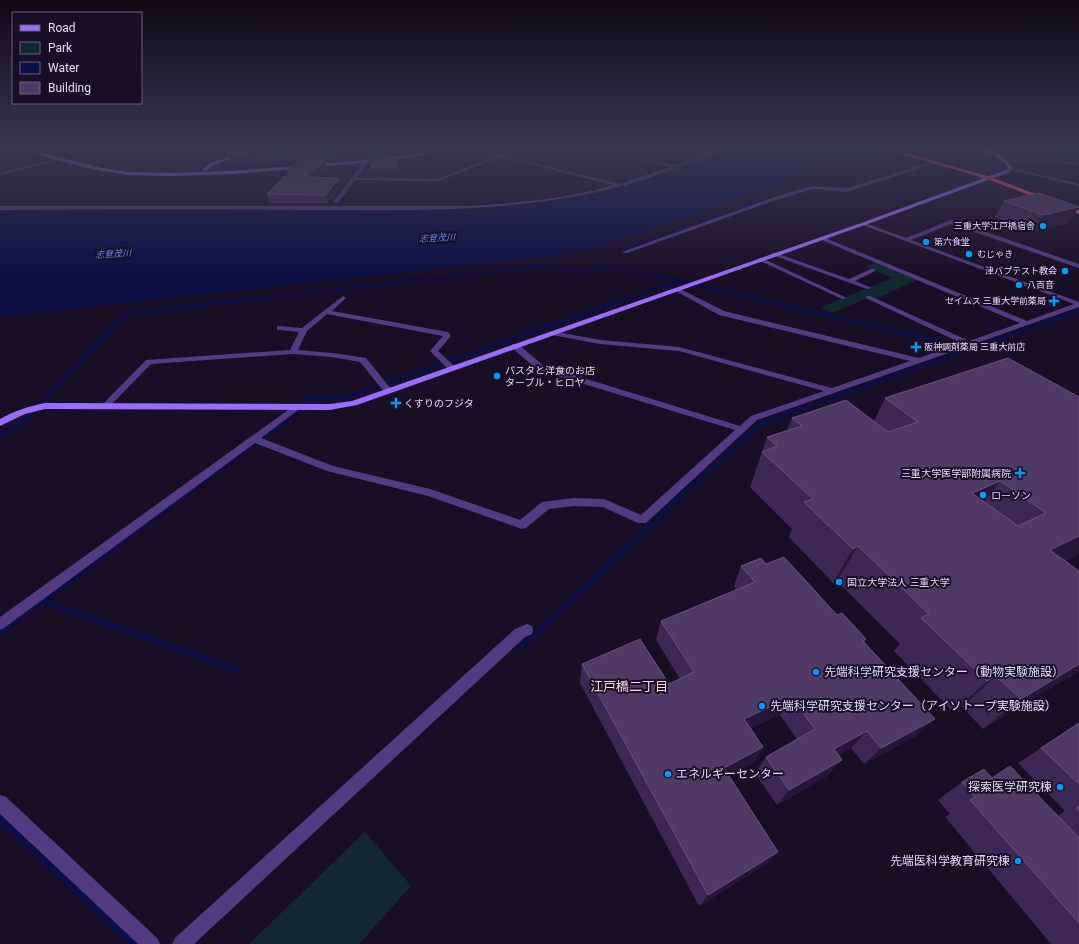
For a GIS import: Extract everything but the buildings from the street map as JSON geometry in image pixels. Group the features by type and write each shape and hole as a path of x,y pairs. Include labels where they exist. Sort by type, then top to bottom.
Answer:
{"highway":[{"path":"1029,191 1079,212"},
{"path":"1035,191 1079,207"}],"street":[{"path":"345,191 336,202 445,203 493,201 572,191"},
{"path":"0,208 468,208 549,200 597,191"},
{"path":"625,252 800,191"},
{"path":"0,423 18,412 30,408 45,406 298,407 343,405 388,391 774,254 863,224 952,191"},
{"path":"906,240 951,222 1079,266"},
{"path":"863,224 1079,304"},
{"path":"821,238 1026,323"},
{"path":"774,254 869,288"},
{"path":"760,259 844,298"},
{"path":"850,281 873,270"},
{"path":"814,284 832,275"},
{"path":"676,289 722,313 917,360"},
{"path":"293,352 304,330 343,298"},
{"path":"868,298 967,343"},
{"path":"254,439 331,468 430,493 522,525 546,505 573,502 604,503 642,520 740,429 754,418 830,390 1079,304"},
{"path":"326,312 445,334 447,336 434,351 452,368"},
{"path":"280,328 304,330"},
{"path":"552,333 600,342 679,349 830,390"},
{"path":"515,346 541,368 740,429"},
{"path":"105,406 149,362 293,352 332,355 363,360 388,391"},
{"path":"0,624 298,407"},
{"path":"181,944 520,633 527,630"},
{"path":"0,803 151,944"}],"green space":[{"path":"875,263 918,280 875,299 870,297 832,313 821,307 892,278 865,266"},
{"path":"365,832 411,886 359,944 249,944"}],"water":[{"name":"志登茂川","path":"761,191 595,248 568,254 0,317 0,212 485,210 563,201 608,192"}],"waterway":[{"path":"723,215 761,202"},
{"path":"625,249 726,214"},
{"path":"245,300 554,265 570,271 582,272 609,265 679,281"},
{"path":"624,300 679,281"},
{"path":"679,281 762,300"},
{"path":"35,409 126,314 254,299"},
{"path":"305,398 341,399 626,299"},
{"path":"758,299 951,344"},
{"path":"801,409 1079,311"},
{"path":"302,409 315,399"},
{"path":"115,547 303,408"},
{"path":"628,547 662,515 665,510 761,423 804,408"},
{"path":"0,436 22,422 35,409"},
{"path":"42,601 117,546"},
{"path":"514,646 517,643 523,645 629,546"},
{"path":"0,632 42,601"},
{"path":"42,601 236,669"},
{"path":"0,819 133,944"}],"place":[{"name":"三重大学江戸橋宿舎","path":"1043,226"},
{"name":"第六食堂","path":"926,242"},
{"name":"むじゃき","path":"969,254"},
{"name":"津バプテスト教会","path":"1065,271"},
{"name":"八百音","path":"1019,285"},
{"name":"セイムス 三重大学前薬局","path":"1054,301"},
{"name":"阪神調剤薬局 三重大前店","path":"916,347"},
{"name":"パスタと洋食のお店 ターブル・ヒロヤ","path":"497,376"},
{"name":"くすりのフジタ","path":"396,403"},
{"name":"三重大学医学部附属病院","path":"1020,473"},
{"name":"ローソン","path":"983,495"},
{"name":"国立大学法人 三重大学","path":"839,582"},
{"name":"先端科学研究支援センター（動物実験施設）","path":"816,672"},
{"name":"先端科学研究支援センター（アイソトープ実験施設）","path":"762,706"},
{"name":"エネルギーセンター","path":"668,774"},
{"name":"探索医学研究棟","path":"1060,787"},
{"name":"先端医科学教育研究棟","path":"1018,861"}],"district":[{"name":"江戸橋二丁目","path":"629,686"}]}
